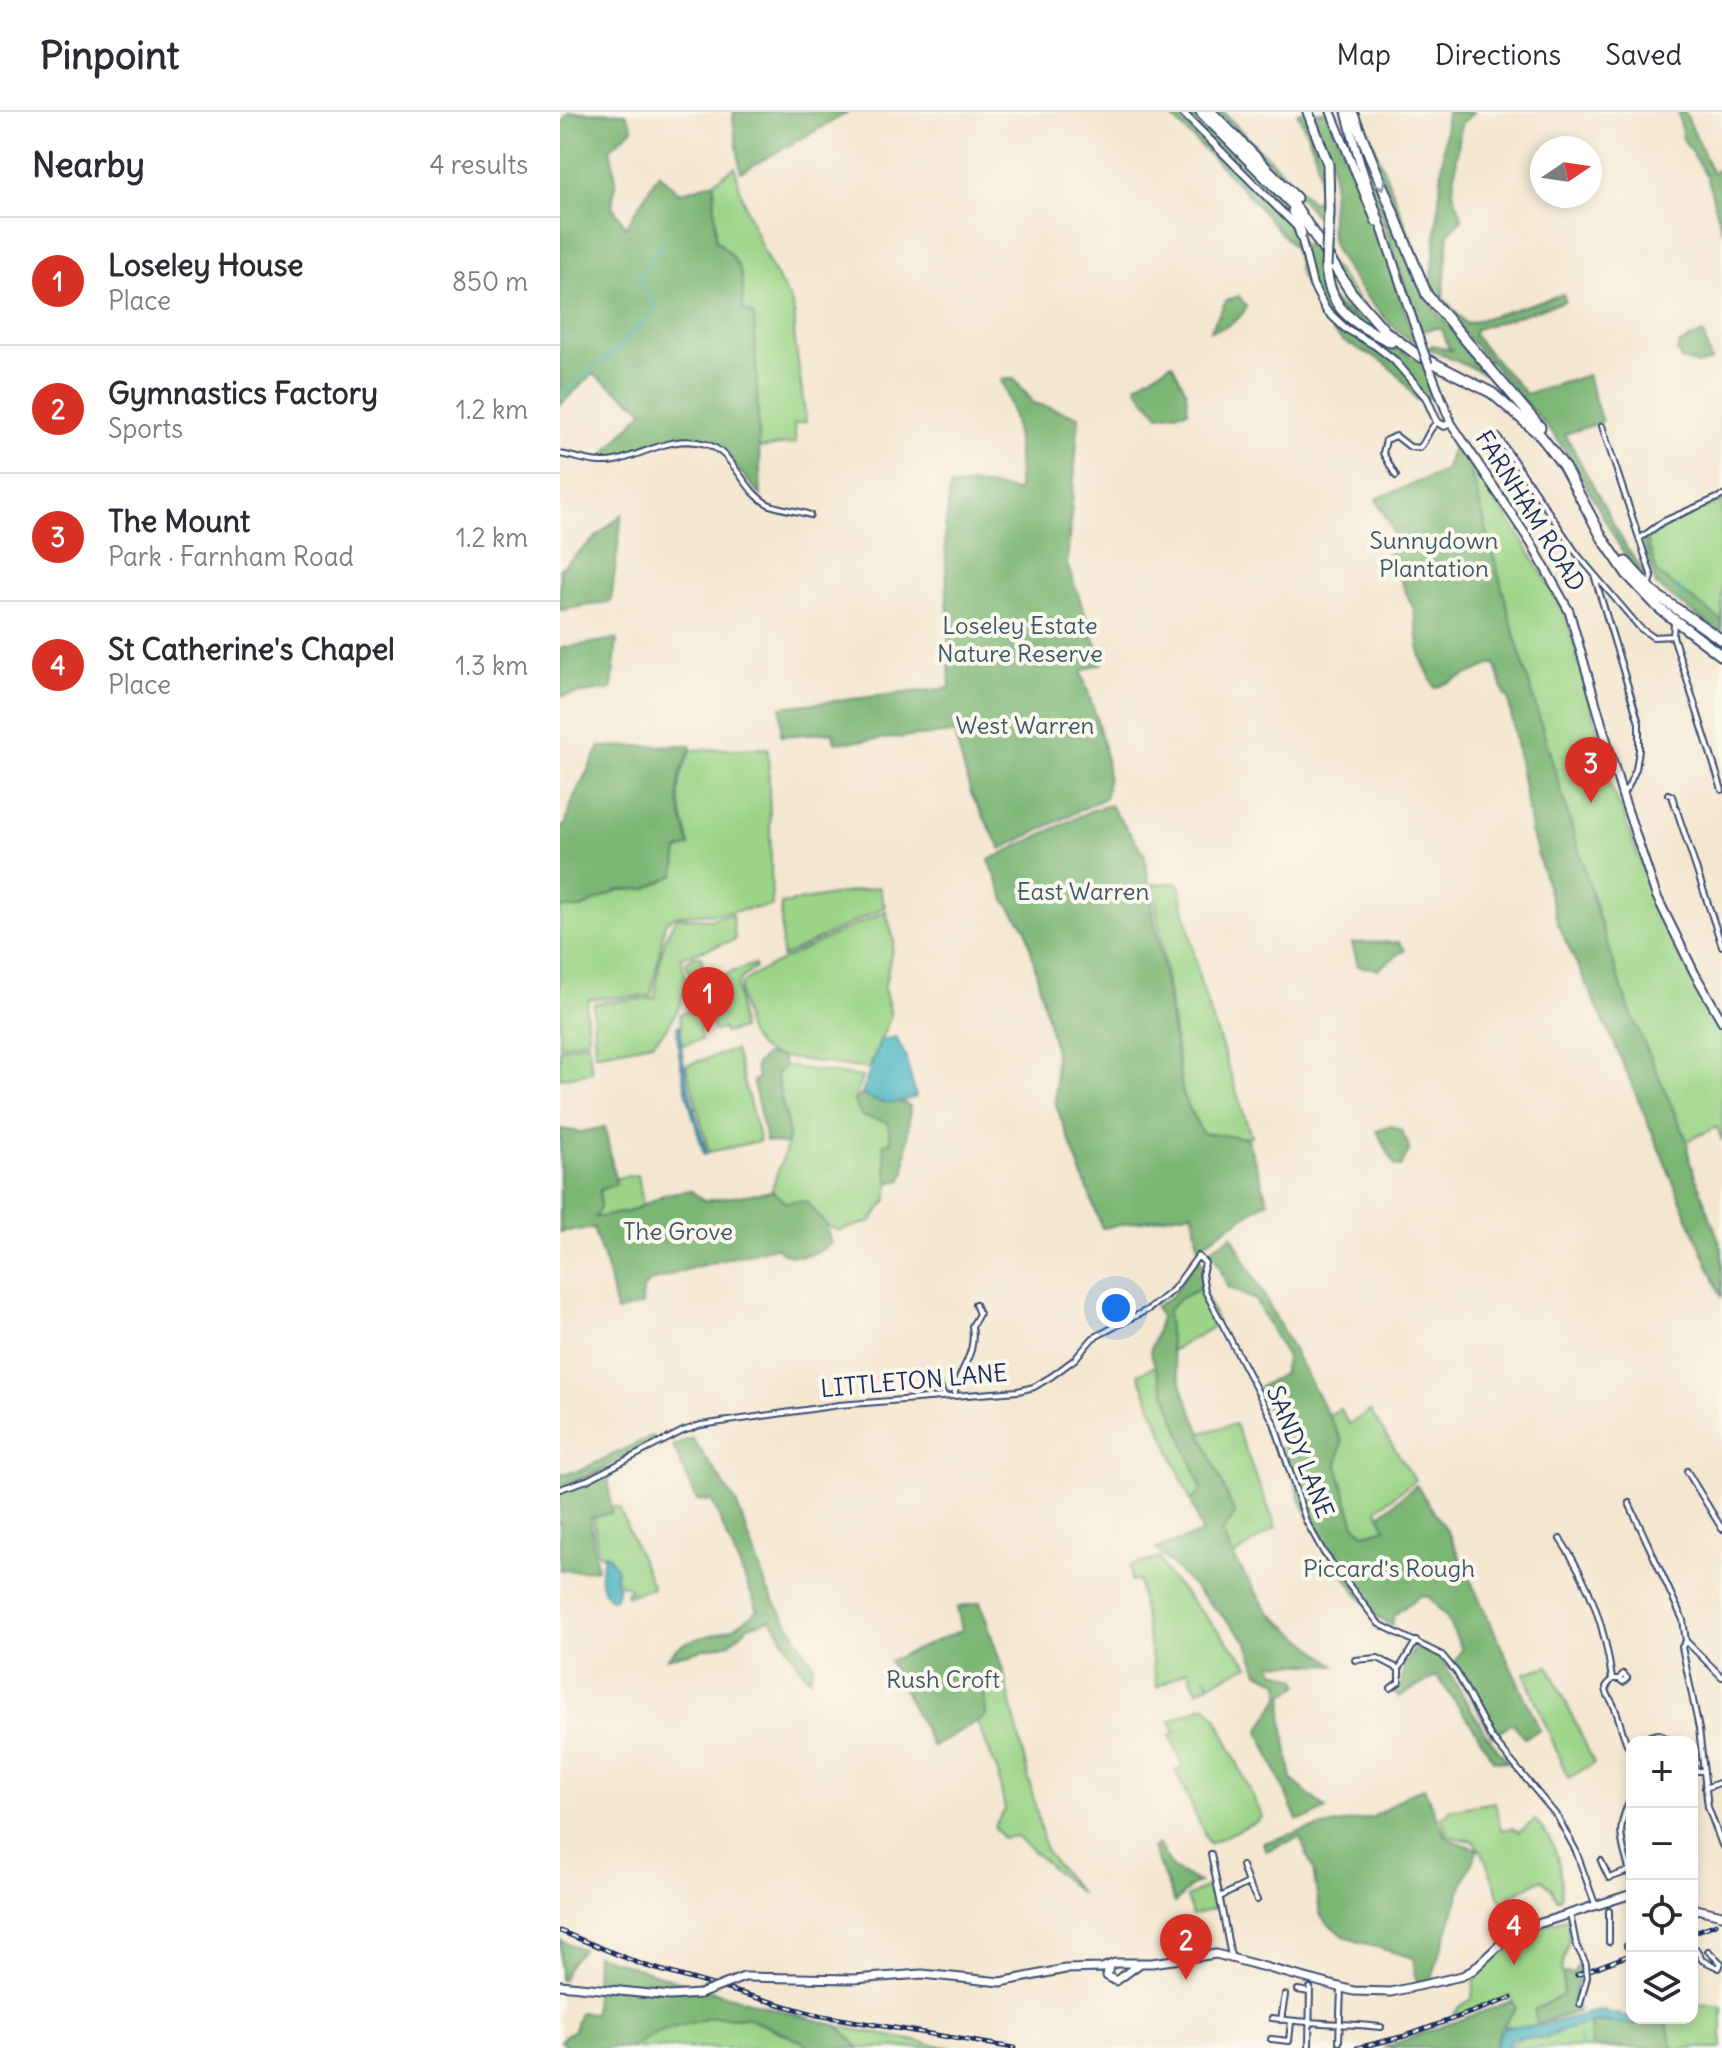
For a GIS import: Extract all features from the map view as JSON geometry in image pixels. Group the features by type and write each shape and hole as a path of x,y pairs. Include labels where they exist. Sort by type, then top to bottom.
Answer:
{"highway":[{"path":"1201,112 1303,216 1346,284 1374,319 1390,336 1416,354"},
{"path":"1211,112 1304,208 1350,282 1389,328 1417,348 1491,385 1540,427"},
{"path":"1308,112 1327,160 1330,183 1326,267 1331,293 1350,319 1483,387 1509,406 1540,435 1563,465 1608,548 1675,621 1722,656"},
{"path":"1349,112 1427,295 1570,466 1618,552 1645,590 1722,640"},
{"path":"1261,171 1291,207 1301,234"}],"main road":[{"name":"FARNHAM ROAD","path":"1331,112 1388,245"},
{"name":"FARNHAM ROAD","path":"1349,112 1388,245 1451,423 1531,543 1569,611 1622,794 1656,895 1722,1021"},
{"path":"1088,1968 1116,1981 1134,1966 1206,1954 1231,1956 1341,1988 1367,1993 1391,1992 1462,1976 1473,1970 1508,1937 1525,1928 1596,1906 1608,1907 1626,1897"},
{"path":"1698,1909 1722,1915"},
{"path":"560,1984 670,1996 700,1994 744,1977 854,1979 922,1974 1001,1982 1065,1969 1119,1963 1141,1964"},
{"path":"1119,1963 1124,1968 1124,1975"},
{"path":"1107,1976 1109,1966"}],"street":[{"path":"1182,112 1301,234 1311,279 1324,307 1345,328 1394,360 1426,397 1437,422 1444,426 1451,423"},
{"path":"1396,476 1383,453 1386,440 1396,436 1410,447 1419,448 1427,432 1437,422"},
{"path":"1602,426 1652,577 1645,590"},
{"path":"1498,437 1594,576 1644,633 1658,638 1673,636"},
{"path":"560,454 600,462 616,461 656,446 693,442 705,444 722,454 745,483 768,503 810,515"},
{"path":"1639,539 1664,521 1722,496"},
{"path":"1594,576 1640,735 1633,778 1622,794"},
{"path":"1599,592 1606,589"},
{"path":"1675,621 1673,636 1722,790"},
{"path":"1668,794 1672,796 1722,946"},
{"name":"LITTLETON LANE","path":"560,1489 587,1480 683,1431 701,1425 792,1410 1018,1391 1034,1387 1075,1359 1093,1338 1149,1309 1173,1290 1198,1256"},
{"name":"SANDY LANE","path":"1198,1256 1205,1263 1202,1274 1205,1291 1274,1423 1312,1531 1342,1578 1379,1624 1442,1655 1457,1673 1491,1737 1557,1816 1576,1851 1596,1906"},
{"path":"954,1396 955,1385 975,1340 972,1326 979,1314 975,1304"},
{"path":"936,1378 944,1396"},
{"path":"1687,1471 1722,1529"},
{"path":"1629,1503 1683,1620 1686,1641 1722,1677"},
{"path":"1560,1539 1588,1584 1606,1639 1612,1679 1606,1693 1614,1705 1626,1742"},
{"path":"1391,1688 1399,1682 1399,1669 1416,1641"},
{"path":"1686,1641 1682,1647 1699,1729 1708,1807 1722,1845"},
{"path":"1355,1660 1378,1658 1399,1669"},
{"path":"1612,1679 1619,1679"},
{"path":"1698,1771 1703,1771"},
{"path":"1705,1788 1722,1782"},
{"path":"1626,1808 1620,1831 1626,1858"},
{"path":"1211,1854 1231,1956"},
{"path":"1601,1861 1609,1878 1626,1872"},
{"path":"1242,1866 1257,1900"},
{"path":"1220,1897 1248,1883"},
{"path":"1608,1907 1609,1942"},
{"path":"1570,1914 1573,1936 1586,1964 1587,1977 1580,2004"},
{"path":"1698,1952 1702,1960 1719,1968 1721,1963 1708,1951"},
{"path":"1339,2042 1341,1988"},
{"path":"1298,1990 1310,1990 1309,2047"},
{"path":"1281,2020 1285,1995"},
{"path":"1272,2018 1308,2024 1338,2022 1381,2027"},
{"path":"1289,2041 1291,2022"},
{"path":"1271,2039 1296,2041"}],"green space":[{"path":"569,112 626,113 633,128 610,149 616,179 612,206 626,227 659,173 679,193 714,182 716,240 737,263 742,279 743,309 754,315 761,496 713,440 669,439 616,458 601,458 644,410 593,374 560,405 560,125"},
{"path":"734,112 849,112 741,172"},
{"path":"1167,112 1193,112 1286,205 1290,212 1286,220 1296,232 1301,245 1311,242 1320,253 1325,284 1331,298 1361,325 1422,363 1434,397 1417,400 1384,362 1344,342 1333,332 1306,288 1295,249 1241,187"},
{"path":"1217,112 1223,112 1312,202 1319,198 1319,174 1311,143 1297,112 1304,112 1323,166 1323,224 1280,174"},
{"path":"1311,112 1327,112 1393,274 1415,341 1393,327 1366,297 1335,249 1331,238 1332,168"},
{"path":"1353,112 1361,112 1430,281 1447,112 1474,112 1461,124 1453,190 1462,219 1449,233 1443,298 1466,324 1563,294 1565,301 1476,329 1473,335 1526,394 1587,375 1602,422 1565,434 1626,547 1649,579 1642,577 1621,549 1555,436 1425,289"},
{"path":"1678,112 1685,112 1712,173 1722,167 1722,231 1707,177 1683,139"},
{"path":"1364,149 1424,297 1486,370 1485,374 1427,348 1433,345 1453,351 1448,347 1442,329 1421,331 1358,152"},
{"path":"735,167 754,228 794,312 806,422 794,424 796,443 759,448 754,315 743,310 742,279 737,263 716,240 714,182"},
{"path":"1330,263 1388,337 1364,324 1347,309 1340,300"},
{"path":"1239,296 1247,307 1240,317 1232,324 1210,331 1226,301"},
{"path":"1703,333 1711,361 1698,365 1681,359 1677,350 1680,344"},
{"path":"1172,363 1186,391 1188,411 1159,415 1136,385"},
{"name":"West Warren","path":"1001,379 1014,379 1034,403 1079,416 1067,564 1103,663 1081,671 1101,734 1107,784 1105,798 1001,849 971,794 954,733 835,743 833,732 781,736 781,707 950,688 945,531 950,487 973,484 1018,491 1016,434"},
{"name":"Sunnydown Plantation","path":"1456,439 1466,453 1516,640 1627,1004 1687,1141 1690,1162 1722,1249 1722,1298 1616,1047 1559,927 1532,835 1508,697 1505,696 1495,663 1435,688 1421,658 1414,610 1389,554 1393,535 1391,526 1376,499 1445,471"},
{"path":"1466,453 1566,615 1605,757 1608,780 1652,896 1681,958 1722,1029 1722,1141 1717,1127 1687,1141 1627,1004 1516,640"},
{"path":"1722,500 1722,630 1660,584 1645,537"},
{"path":"622,514 611,602 560,610 560,569"},
{"path":"1646,537 1658,574 1722,621 1722,635 1656,585 1642,540"},
{"path":"617,639 612,689 560,696 560,648"},
{"path":"691,745 681,772 678,793 690,846 678,850 675,875 646,889 619,890 581,908 560,908 560,827 565,826 574,797 600,747"},
{"path":"768,748 772,906 677,915 665,923 651,996 589,999 586,1006 588,1039 560,1046 560,908 581,908 619,890 646,889 678,850 690,846 679,787 691,750"},
{"name":"East Warren","path":"1110,805 1144,853 1183,1096 1202,1133 1247,1138 1268,1201 1198,1247 1193,1212 1102,1228 1056,1105 1055,1051 1026,929 1005,900 989,860 1090,811"},
{"path":"1153,884 1179,884 1200,981 1251,1136 1247,1138 1202,1133 1183,1096"},
{"path":"879,887 885,907 782,957 781,904"},
{"path":"886,911 894,941 884,988 891,1016 868,1069 775,1056 759,1047 746,1026 740,997 742,984 785,958"},
{"path":"732,914 735,940 681,957 686,981 683,996 673,1019 658,1038 652,1043 595,1054 593,1006 595,1003 655,998 667,934 678,917 709,919"},
{"path":"1399,942 1405,950 1378,969 1358,966 1352,943"},
{"path":"694,956 701,956 705,978 754,964 755,968 737,986 741,1029 724,1033 723,1029 713,1031 711,1019 699,1020 701,1040 682,1045 680,1014 699,1007 686,962"},
{"path":"588,1042 592,1072 560,1078 560,1049"},
{"path":"735,1050 760,1141 709,1152 686,1065"},
{"path":"765,1055 782,1057 784,1066 776,1074 788,1130 787,1145 766,1141 753,1081 758,1078 755,1066"},
{"path":"784,1066 862,1077 854,1102 862,1116 888,1122 891,1142 883,1144 889,1183 887,1200 870,1222 838,1231 826,1225 806,1201 785,1202 772,1191 788,1138 776,1074"},
{"path":"862,1094 910,1106 902,1180 889,1183 883,1144 891,1142 888,1122 862,1116 854,1102"},
{"path":"1390,1125 1401,1130 1410,1149 1401,1167 1395,1166 1377,1131"},
{"name":"The Grove","path":"605,1127 616,1184 600,1190 600,1208 595,1218 631,1211 665,1194 690,1190 704,1201 772,1191 785,1202 806,1201 826,1225 831,1243 803,1256 788,1255 775,1247 695,1267 649,1282 643,1289 642,1305 616,1312 608,1273 593,1228 560,1232 560,1129 581,1132"},
{"path":"638,1175 643,1205 631,1211 594,1218 600,1208 600,1190 616,1184 615,1178"},
{"name":"Piccard's Rough","path":"1232,1236 1342,1441 1337,1466 1355,1525 1365,1534 1385,1528 1380,1515 1416,1485 1449,1534 1540,1730 1524,1738 1513,1723 1492,1736 1453,1664 1462,1649 1446,1617 1428,1596 1420,1596 1394,1615 1392,1625 1379,1619 1349,1583 1301,1501 1278,1429 1258,1388 1282,1374 1287,1358 1255,1300 1227,1287 1219,1264 1209,1250"},
{"path":"1197,1258 1202,1262 1202,1288 1180,1298 1167,1311 1171,1351 1185,1395 1235,1514 1222,1533 1233,1557 1269,1612 1335,1665 1272,1663 1275,1671 1297,1679 1299,1685 1284,1695 1282,1716 1292,1780 1326,1809 1297,1820 1259,1731 1280,1696 1280,1682 1258,1672 1247,1641 1156,1549 1202,1533 1191,1501 1202,1490 1150,1352 1161,1317 1155,1307 1172,1296"},
{"path":"1202,1288 1218,1324 1171,1351 1167,1311 1180,1298"},
{"path":"1155,1366 1202,1490 1191,1501 1138,1374"},
{"path":"1340,1409 1349,1424 1370,1411 1415,1480 1377,1509 1385,1528 1365,1534 1355,1525 1337,1466 1342,1441 1328,1415"},
{"path":"1235,1424 1276,1527 1233,1557 1221,1533 1201,1433"},
{"path":"652,1436 657,1441 588,1476 560,1485 560,1474 579,1471"},
{"path":"692,1438 736,1502 768,1591 813,1664 810,1679 771,1619 749,1626 730,1643 668,1658 682,1645 731,1629 758,1610 712,1501 697,1500 673,1446"},
{"path":"608,1469 611,1513 590,1518 597,1569 560,1570 560,1489"},
{"path":"611,1507 619,1508 653,1588 627,1596 626,1592 630,1591 628,1586 615,1578 617,1570 608,1555 598,1554 593,1517 611,1513"},
{"path":"1160,1558 1166,1573 1249,1665 1210,1684 1205,1676 1209,1685 1197,1691 1188,1670 1157,1687 1138,1580 1131,1581 1130,1566"},
{"name":"Rush Croft","path":"980,1602 1004,1673 983,1681 986,1716 933,1747 889,1661 962,1630 957,1608"},
{"path":"1416,1645 1440,1657 1485,1733 1508,1762 1493,1760 1437,1676 1399,1697 1393,1691 1401,1686 1404,1666"},
{"path":"1549,1666 1594,1763 1568,1778 1524,1673"},
{"path":"1004,1673 1046,1852 1081,1894 1016,1836 1002,1838 994,1826 1005,1810 998,1773 977,1722 986,1716 983,1680"},
{"path":"1207,1706 1216,1717 1262,1816 1258,1821 1209,1844 1176,1771 1183,1766 1170,1735 1176,1732 1170,1721"},
{"path":"1424,1788 1446,1838 1478,1849 1463,1883 1432,1978 1417,1983 1413,1958 1347,1938 1328,1924 1320,1914 1313,1870 1300,1837 1266,1851 1263,1843 1302,1831 1373,1817 1410,1793"},
{"path":"1495,1802 1501,1830 1513,1828 1519,1832 1535,1820 1554,1847 1561,1876 1561,1898 1557,1899 1542,1879 1510,1896 1519,1920 1510,1923 1483,1854 1473,1841 1447,1836 1441,1816 1448,1814 1448,1810"},
{"path":"1158,1844 1173,1869 1199,1883 1191,1886 1175,1903 1152,1848"},
{"path":"1210,1885 1214,1886 1219,1907 1192,1915 1187,1897"},
{"path":"1569,1918 1568,1942 1561,1973 1574,1974 1577,1986 1572,2004 1577,2012 1530,2027 1503,2026 1516,2008 1510,1996 1452,2017 1459,2007 1472,1999 1475,1973 1520,1933"},
{"path":"560,1940 582,1949 566,1969 563,1980 560,1980"},
{"path":"596,1955 838,2026 860,2048 816,2048 749,2018 713,2017 657,2032 630,2048 569,2048 561,2041 574,2030 580,2012 594,2013"},
{"path":"1582,1964 1582,1981 1577,1981 1572,2004 1577,2012 1537,2023 1534,2010 1563,1995 1563,1973 1573,1974"},
{"path":"1512,2001 1516,2008 1500,2029 1494,2048 1383,2048"},
{"path":"1698,2004 1722,2007 1722,2048 1507,2048 1521,2037 1546,2038 1599,2021 1698,2024"},
{"path":"713,2017 749,2018 816,2048 630,2048 657,2032"},
{"path":"1590,2024 1667,2024 1673,2048 1592,2048"},
{"path":"838,2026 951,2048 860,2048"}],"water":[{"path":"677,1026 680,1026 686,1074 707,1154 704,1155 683,1075"},
{"path":"896,1037 905,1055 916,1097 895,1102 876,1101 862,1094 880,1040"},
{"path":"604,1554 608,1555 617,1570 614,1575 619,1585 616,1598 610,1599 601,1583"},
{"path":"1601,2010 1626,2016 1626,2024 1635,2024 1632,2025 1599,2021 1546,2038 1516,2037 1509,2041 1507,2048 1496,2048 1505,2026 1536,2027"}],"waterway":[{"path":"560,395 625,343 624,338 633,333 655,308 639,281 643,267 663,240"},
{"path":"560,451 600,459"},
{"path":"1674,588 1686,597"},
{"path":"1577,2002 1579,2011"},
{"path":"1579,2035 1580,2048"}],"railway":[{"path":"1698,1931 1716,1924"},
{"path":"560,1931 643,1965 817,2015 1014,2048"},
{"path":"1577,1975 1626,1956"},
{"path":"1357,2048 1405,2036 1511,1998"}],"place":[{"name":"The Mount","path":"1591,803"},
{"name":"Loseley House","path":"708,1033"},
{"name":"St Catherine's Chapel","path":"1514,1965"},
{"name":"Gymnastics Factory","path":"1186,1980"}],"park label":[{"name":"Loseley Estate Nature Reserve","path":"1020,640"}]}
